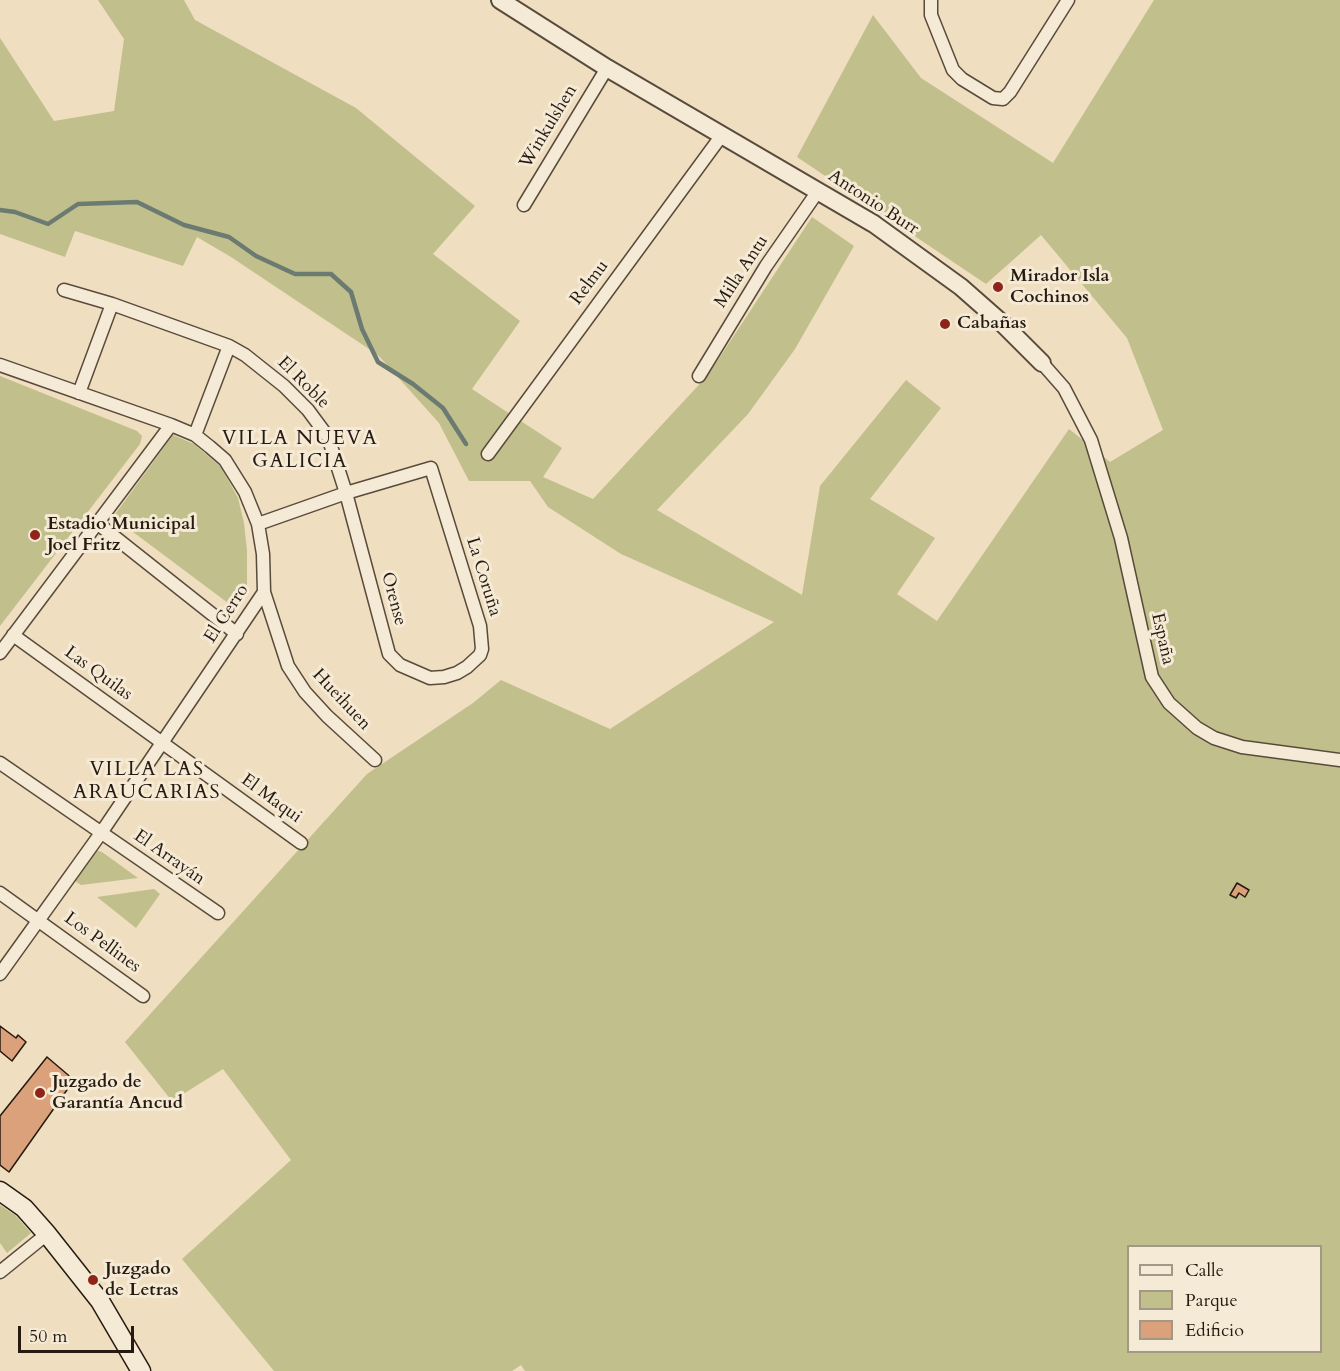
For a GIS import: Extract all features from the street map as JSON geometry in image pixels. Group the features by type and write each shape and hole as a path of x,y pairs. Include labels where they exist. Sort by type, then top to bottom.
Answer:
{"main road":[{"path":"0,1191 24,1208 100,1300 141,1371"}],"street":[{"name":"Antonio Burr","path":"500,0 607,69 874,224 961,287 1004,324 1064,388 1087,430 1121,538"},
{"path":"931,0 931,15 953,70 962,79 993,98 1003,99 1010,92 1068,0"},
{"name":"Winkulshen","path":"524,205 607,69"},
{"name":"Relmu","path":"488,454 722,135"},
{"name":"Milla Antu","path":"699,376 766,266 818,191"},
{"name":"El Roble","path":"64,290 112,304 229,346 245,355 284,386 318,423 328,437 346,493"},
{"path":"79,393 112,304"},
{"path":"195,435 229,346"},
{"name":"El Cerro","path":"0,365 195,435 225,460 245,492 258,524 264,554 264,592 101,832 0,974"},
{"path":"0,653 171,425"},
{"name":"La Coruña","path":"346,493 431,468 480,626 482,649 476,660 467,667 444,677"},
{"path":"258,524 346,493"},
{"name":"Orense","path":"346,493 389,654 400,665 413,672 430,678 444,677"},
{"path":"97,523 237,634"},
{"name":"España","path":"1121,538 1152,677 1169,703 1197,728 1214,738 1242,747 1340,760"},
{"name":"Hueihuen","path":"264,592 288,666 305,692 327,716 375,760"},
{"name":"Las Quilas","path":"13,635 162,743"},
{"name":"El Maqui","path":"162,743 300,843"},
{"name":"El Arrayán","path":"0,763 218,913"},
{"name":"Los Pellines","path":"0,893 143,996"},
{"path":"0,1272 47,1234"}],"green space":[{"path":"98,0 184,0 195,20 356,108 475,206 433,254 520,321 472,389 562,448 543,477 593,499 708,375 812,217 854,246 795,349 748,414 657,510 802,595 820,486 906,380 941,408 870,499 935,538 897,594 937,621 1069,429 1110,462 1163,430 1127,338 1041,235 986,284 797,157 873,15 921,78 1053,163 1154,0 1340,0 1340,1371 525,1371 521,1365 512,1371 274,1371 182,1259 291,1160 223,1069 172,1101 125,1042 367,774 473,703 501,680 610,729 774,622 621,554 548,507 530,481 469,481 439,423 378,355 231,257 197,237 183,266 75,231 65,257 0,234 0,38 54,121 114,111 124,39"},
{"name":"Estadio Municipal Joel Fritz","path":"0,376 137,431 142,436 140,444 0,626"},
{"path":"173,435 194,444 221,467 238,498 247,551 247,587 228,603 113,517"},
{"path":"95,850 102,852 138,878 81,885 72,879"},
{"path":"154,889 160,894 136,928 97,897"},
{"path":"0,1205 15,1215 31,1233 7,1253 0,1243"}],"building":[{"path":"1237,883 1249,890 1245,897 1239,893 1236,898 1230,895"},
{"path":"0,1026 16,1038 18,1035 26,1042 12,1061 0,1051"},
{"path":"47,1057 74,1080 9,1172 0,1165 0,1116"}],"waterway":[{"path":"0,210 15,212 48,224 78,204 137,202 184,225 229,237 256,256 295,274 331,274 351,292 362,329 378,362 413,384 443,408 466,444"}],"place":[{"name":"Mirador Isla Cochinos","path":"998,287"},
{"name":"Cabañas","path":"945,324"},
{"name":"Estadio Municipal Joel Fritz","path":"35,535"},
{"name":"Juzgado de Garantía Ancud","path":"40,1093"},
{"name":"Juzgado de Letras","path":"93,1280"}],"district":[{"name":"VILLA NUEVA GALICIA","path":"300,450"},
{"name":"VILLA LAS ARAUCARIAS","path":"147,782"}]}
